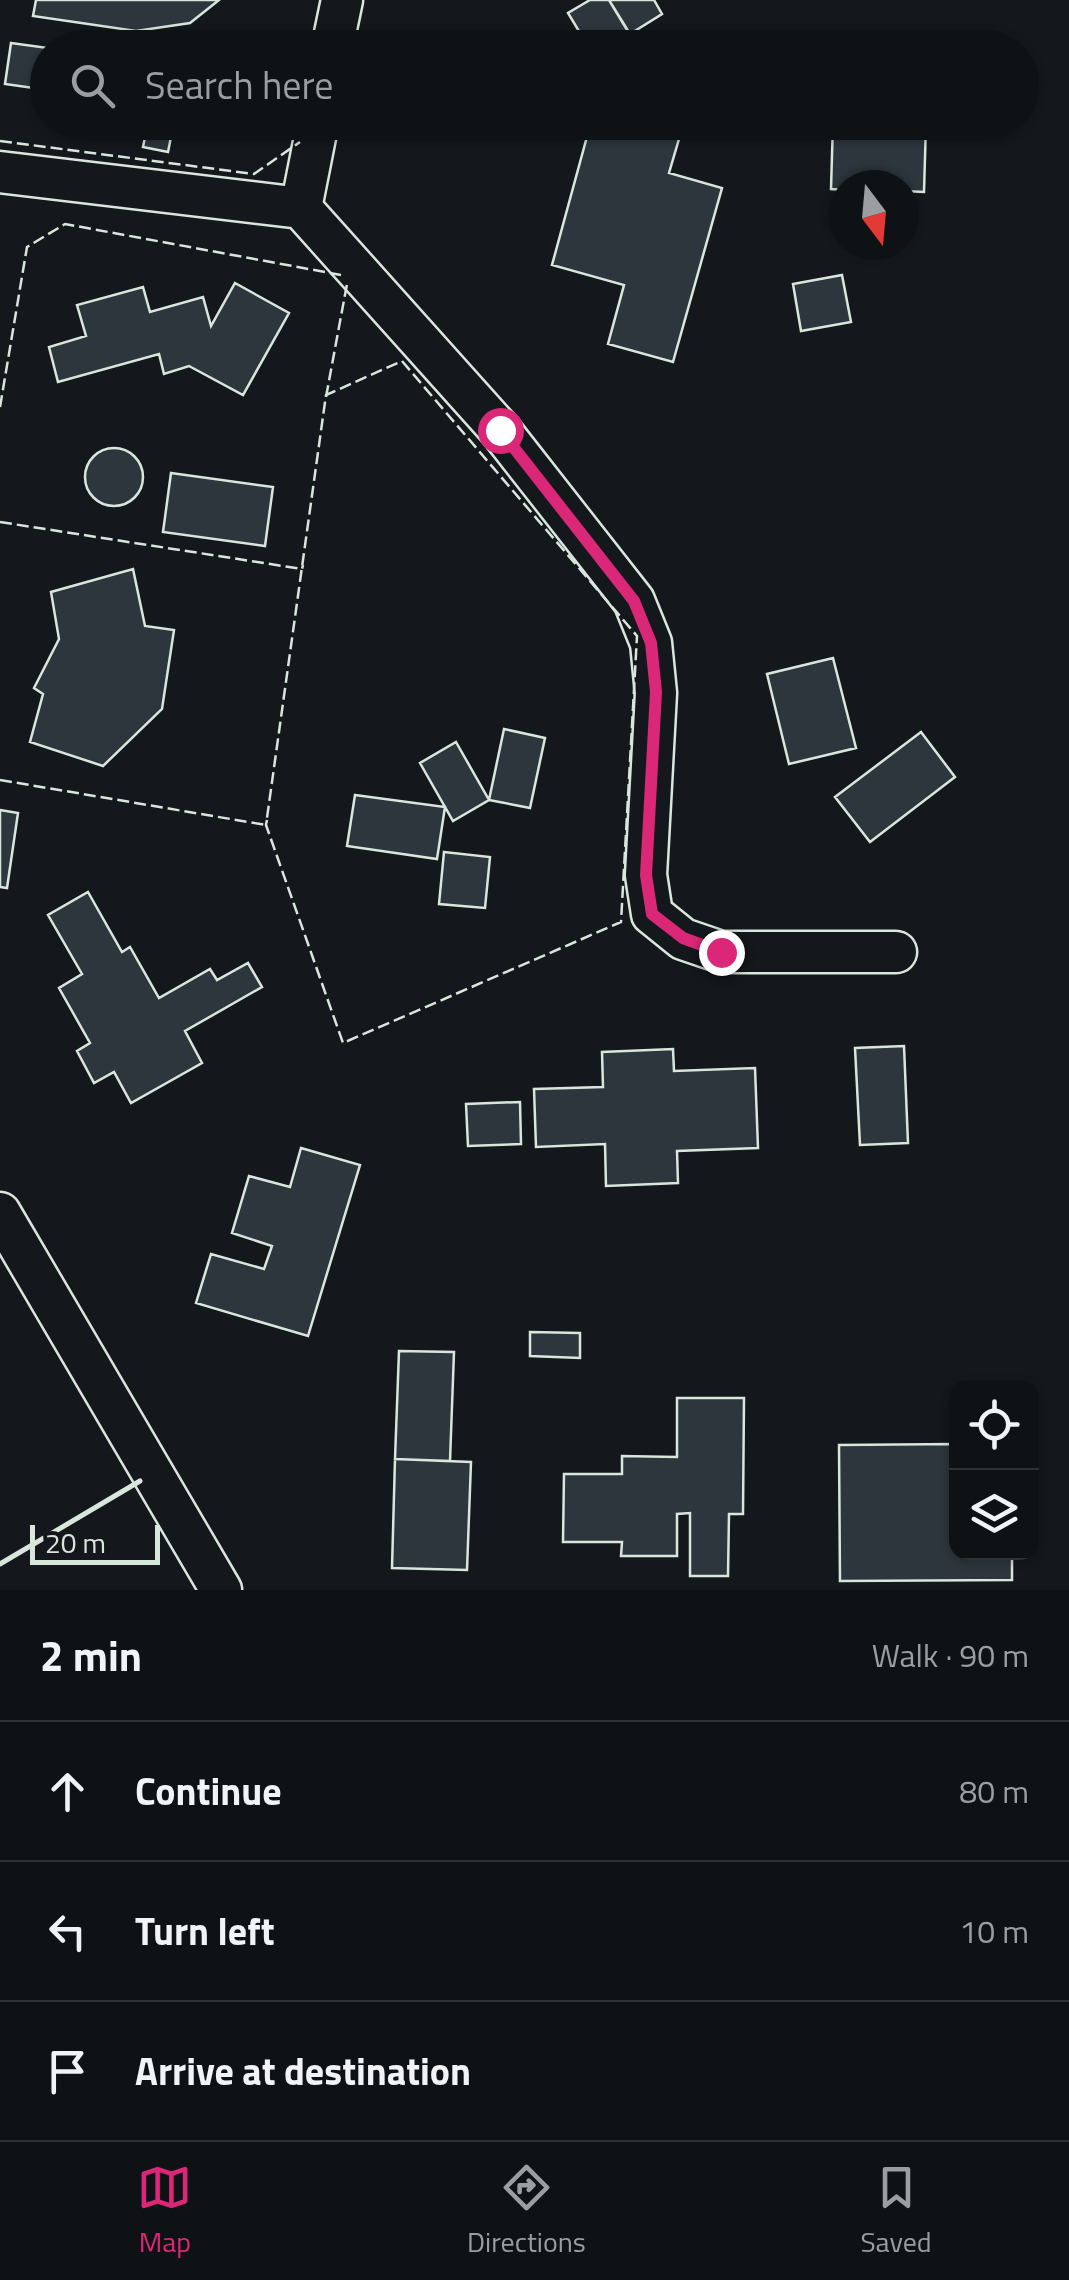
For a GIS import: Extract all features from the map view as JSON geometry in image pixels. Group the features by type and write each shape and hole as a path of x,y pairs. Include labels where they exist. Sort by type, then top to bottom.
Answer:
{"street":[{"path":"336,30 342,0"},
{"path":"301,208 314,140"},
{"path":"0,172 301,208 500,430 634,601 651,643 656,692 646,875 652,914 683,938 721,952 896,952"},
{"path":"0,1213 220,1590"}],"building":[{"path":"36,0 219,0 190,23 143,30 33,16"},
{"path":"590,0 609,0 627,30 578,30 568,13"},
{"path":"609,0 654,0 662,14 636,30 628,30"},
{"path":"11,43 30,46 30,87 5,84"},
{"path":"144,140 170,140 168,152 143,147"},
{"path":"586,140 679,140 669,173 722,188 673,362 608,344 624,285 552,265"},
{"path":"832,140 926,140 924,192 919,192 919,170 832,170"},
{"path":"842,275 851,322 801,331 793,284"},
{"path":"235,283 289,313 243,395 189,366 164,374 159,354 58,382 49,347 86,336 77,305 143,287 150,312 203,297 211,326"},
{"path":"114,448 134,457 143,477 134,497 114,506 94,497 85,477 94,457"},
{"path":"171,473 273,487 265,546 163,532"},
{"path":"133,569 145,626 174,630 162,709 103,766 30,742 43,694 34,688 59,639 51,592"},
{"path":"833,658 856,748 789,764 767,674"},
{"path":"504,729 545,738 530,808 489,800"},
{"path":"921,732 955,777 870,842 835,797"},
{"path":"456,742 489,800 453,821 420,763"},
{"path":"355,795 445,807 437,859 347,846"},
{"path":"0,810 18,813 7,888 0,887"},
{"path":"444,852 490,857 485,908 439,904"},
{"path":"88,892 122,952 130,947 159,998 210,969 217,980 248,963 262,987 185,1031 202,1063 131,1103 114,1072 94,1083 77,1051 90,1043 59,988 82,974 48,915"},
{"path":"904,1046 908,1143 860,1145 855,1048"},
{"path":"673,1049 674,1071 755,1068 758,1148 677,1151 678,1183 606,1186 605,1144 536,1147 534,1089 603,1087 602,1052"},
{"path":"520,1102 521,1144 468,1146 466,1104"},
{"path":"301,1148 360,1165 308,1336 196,1303 211,1254 264,1269 272,1246 232,1233 249,1176 290,1187"},
{"path":"530,1332 580,1333 580,1358 530,1356"},
{"path":"399,1351 454,1352 450,1461 395,1459"},
{"path":"677,1398 744,1398 743,1514 729,1514 728,1576 690,1576 690,1513 677,1514 677,1556 621,1556 622,1542 563,1542 564,1474 622,1474 622,1456 677,1457"},
{"path":"949,1444 949,1560 1012,1560 1012,1580 840,1581 839,1445"},
{"path":"395,1459 471,1462 467,1570 392,1568"}],"fence":[{"path":"0,141 254,174 300,142"},
{"path":"0,407 27,247 65,224 341,275"},
{"path":"326,397 347,284"},
{"path":"402,361 637,636 621,922 343,1043 266,825 326,395 402,361"},
{"path":"0,522 302,569 303,565"},
{"path":"0,780 266,825 267,820"}],"wall":[{"path":"0,1564 140,1481"}],"route":[{"path":"500,430 634,601 651,643 656,692 646,875 652,914 683,938 721,952"}]}
